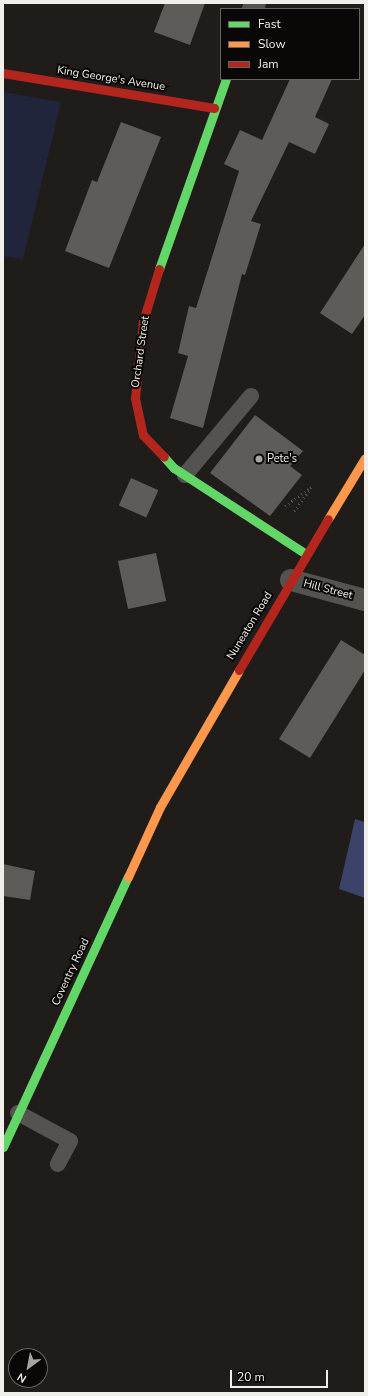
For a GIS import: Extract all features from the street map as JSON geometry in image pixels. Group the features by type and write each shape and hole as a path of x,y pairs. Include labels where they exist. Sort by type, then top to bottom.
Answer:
{"street":[{"name":"King George's Avenue","path":"3,73 214,108"},
{"name":"Orchard Street","path":"226,80 214,108 166,247 143,321 135,398 143,435 174,468 306,554"},
{"name":"Nuneaton Road","path":"160,807 306,554 365,458"},
{"name":"Hill Street","path":"291,580 365,600"},
{"name":"Coventry Road","path":"3,1147 160,807"}],"lane":[{"path":"185,475 251,396"},
{"path":"18,1114 70,1141 58,1164"}],"path":[{"path":"281,509 311,487"}],"shaded area":[{"path":"3,92 61,102 23,259 3,256"},
{"path":"355,819 365,822 365,898 339,889"}],"building":[{"path":"165,3 205,3 190,45 154,32"},
{"path":"290,80 332,80 315,117 329,124 315,154 289,142 251,221 261,224 245,275 242,274 203,428 170,418 188,356 178,353 189,306 196,308 239,171 224,164 240,130 262,140"},
{"path":"121,122 161,137 109,268 65,251 92,180 97,182"},
{"path":"365,244 365,315 352,334 320,313"},
{"name":"Pete's","path":"255,415 303,451 290,466 302,475 270,516 210,473"},
{"path":"131,478 158,490 146,518 119,505"},
{"path":"156,553 166,601 128,609 118,561"},
{"path":"341,640 365,655 365,670 310,758 279,739"},
{"path":"3,864 35,871 30,900 3,896"}],"traffic: fast":[{"path":"159,269 226,80"},
{"path":"164,457 174,468 306,554"},
{"path":"3,1147 128,877"}],"traffic: slow":[{"path":"328,519 365,458"},
{"path":"128,877 160,807 239,670"}],"traffic: jam":[{"path":"3,73 214,108"},
{"path":"159,269 143,321 135,398 143,435 164,457"},
{"path":"239,670 328,519"}],"place":[{"name":"Pete's","path":"259,459"}]}
